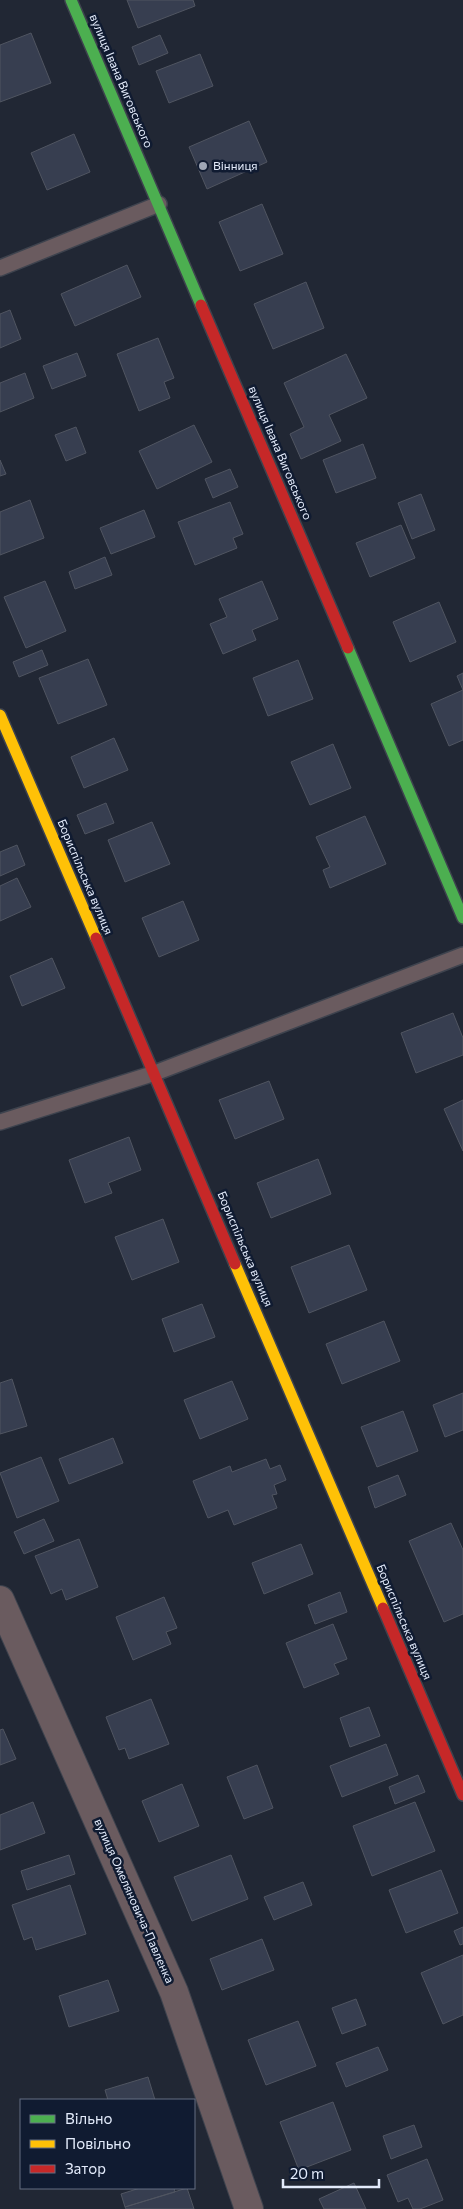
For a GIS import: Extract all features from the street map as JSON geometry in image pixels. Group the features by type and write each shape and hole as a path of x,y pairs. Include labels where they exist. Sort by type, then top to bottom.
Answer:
{"street":[{"name":"вулиця Івана Виговського","path":"71,0 463,918"},
{"name":"Бориспільська вулиця","path":"0,715 463,1795"},
{"name":"вулиця Омеляновича-Павленка","path":"0,1600 174,1992 249,2209"}],"lane":[{"path":"0,268 159,204"},
{"path":"0,1122 155,1073 463,955"}],"building":[{"path":"127,0 193,0 195,6 138,28"},
{"path":"31,33 51,83 0,102 0,45"},
{"path":"160,35 168,53 139,65 132,47"},
{"path":"200,54 213,86 169,103 156,71"},
{"path":"249,121 267,162 207,189 189,147"},
{"path":"74,134 90,172 47,190 31,153"},
{"path":"262,204 283,254 240,271 219,222"},
{"path":"127,265 141,297 75,326 61,294"},
{"path":"306,282 324,328 273,349 254,304"},
{"path":"10,310 21,339 0,348 0,314"},
{"path":"158,338 174,378 164,382 170,398 139,411 117,354"},
{"path":"77,353 86,376 52,389 43,366"},
{"path":"346,354 367,398 329,415 341,441 301,459 290,434 304,427 284,383"},
{"path":"25,373 34,398 0,412 0,383"},
{"path":"194,425 212,462 157,489 139,451"},
{"path":"76,427 86,453 66,461 55,435"},
{"path":"363,444 376,478 336,493 323,460"},
{"path":"0,460 6,474 0,476"},
{"path":"230,469 238,487 213,498 205,479"},
{"path":"421,494 435,530 412,539 398,503"},
{"path":"30,500 44,538 0,555 0,512"},
{"path":"230,502 243,534 233,538 237,548 195,565 178,522"},
{"path":"144,510 155,537 111,554 100,528"},
{"path":"401,525 415,558 370,577 356,543"},
{"path":"105,557 112,575 75,589 69,572"},
{"path":"45,581 66,631 26,648 4,597"},
{"path":"262,581 278,619 252,630 256,640 223,654 210,624 227,617 219,599"},
{"path":"439,602 456,642 410,662 393,622"},
{"path":"42,650 48,665 19,677 13,662"},
{"path":"88,659 107,705 58,724 39,678"},
{"path":"298,660 313,699 268,716 253,678"},
{"path":"463,673 463,690 457,676"},
{"path":"463,690 463,740 449,746 431,704"},
{"path":"114,738 128,770 84,788 71,757"},
{"path":"333,744 351,788 310,805 291,762"},
{"path":"106,803 114,823 85,834 77,815"},
{"path":"365,816 386,864 330,888 323,870 330,867 316,837"},
{"path":"152,822 170,864 125,882 108,840"},
{"path":"17,845 25,865 0,876 0,852"},
{"path":"17,878 31,907 0,921 0,886"},
{"path":"183,901 199,940 159,957 142,918"},
{"path":"52,958 65,988 22,1006 10,976"},
{"path":"453,1013 463,1038 463,1055 416,1073 401,1033"},
{"path":"269,1081 284,1119 235,1139 219,1100"},
{"path":"463,1100 463,1151 444,1109"},
{"path":"129,1137 141,1170 108,1183 112,1193 85,1203 69,1160"},
{"path":"318,1159 331,1194 271,1218 257,1183"},
{"path":"163,1219 179,1262 132,1280 115,1237"},
{"path":"349,1245 367,1290 309,1313 291,1267"},
{"path":"202,1304 215,1337 174,1352 162,1319"},
{"path":"384,1321 400,1361 342,1384 326,1344"},
{"path":"12,1379 27,1426 0,1434 0,1383"},
{"path":"232,1381 248,1419 200,1439 184,1400"},
{"path":"463,1393 463,1430 445,1437 433,1405"},
{"path":"403,1411 418,1451 377,1467 361,1427"},
{"path":"113,1438 123,1463 69,1484 59,1459"},
{"path":"41,1457 59,1501 17,1518 0,1473"},
{"path":"266,1459 270,1469 280,1465 286,1480 274,1485 277,1494 272,1495 277,1508 234,1525 228,1510 208,1518 193,1481 230,1466 232,1472"},
{"path":"398,1475 406,1495 375,1508 368,1487"},
{"path":"44,1519 54,1541 24,1554 14,1532"},
{"path":"451,1523 463,1550 463,1614 444,1622 409,1541"},
{"path":"79,1539 98,1587 66,1600 62,1589 51,1594 35,1556"},
{"path":"301,1544 313,1574 264,1594 252,1563"},
{"path":"340,1592 347,1612 315,1624 308,1605"},
{"path":"164,1597 177,1628 166,1632 171,1644 133,1660 116,1617"},
{"path":"333,1624 347,1659 334,1664 339,1674 304,1688 286,1643"},
{"path":"151,1699 169,1744 129,1759 125,1748 119,1750 106,1717"},
{"path":"369,1707 380,1736 350,1747 340,1718"},
{"path":"3,1729 16,1759 0,1765 0,1730"},
{"path":"386,1744 398,1775 342,1797 330,1766"},
{"path":"257,1765 273,1808 244,1819 227,1777"},
{"path":"418,1775 425,1792 395,1804 389,1787"},
{"path":"182,1784 199,1826 159,1842 142,1801"},
{"path":"33,1802 45,1833 0,1850 0,1815"},
{"path":"415,1802 435,1851 372,1876 353,1826"},
{"path":"69,1855 75,1874 27,1890 21,1871"},
{"path":"231,1855 248,1899 192,1921 174,1877"},
{"path":"441,1870 458,1913 406,1933 389,1890"},
{"path":"303,1882 312,1905 274,1920 264,1897"},
{"path":"70,1885 86,1934 36,1950 32,1937 24,1940 12,1905"},
{"path":"463,1927 463,1944 460,1945 454,1931"},
{"path":"262,1939 274,1970 222,1990 210,1959"},
{"path":"463,1955 463,2015 443,2024 421,1973"},
{"path":"108,1980 119,2011 69,2027 59,1996"},
{"path":"356,1999 366,2025 342,2034 332,2008"},
{"path":"298,2021 316,2066 266,2085 248,2040"},
{"path":"378,2047 388,2070 346,2087 336,2063"},
{"path":"148,2077 155,2099 108,2099 105,2090"},
{"path":"333,2102 351,2150 299,2170 280,2122"},
{"path":"414,2125 422,2147 391,2159 383,2136"},
{"path":"427,2159 443,2200 420,2209 413,2209 408,2198 398,2202 387,2175"},
{"path":"354,2183 366,2209 324,2209 319,2199"},
{"path":"137,2189 174,2189 175,2192 125,2207 121,2194"},
{"path":"187,2189 194,2209 126,2209 125,2207"}],"traffic: fast":[{"path":"71,0 201,305"},
{"path":"348,648 463,918"}],"traffic: slow":[{"path":"0,715 96,938"},
{"path":"235,1264 383,1608"}],"traffic: jam":[{"path":"201,305 348,648"},
{"path":"96,938 235,1264"},
{"path":"383,1608 463,1795"}],"place":[{"name":"Вінниця","path":"203,166"}]}
